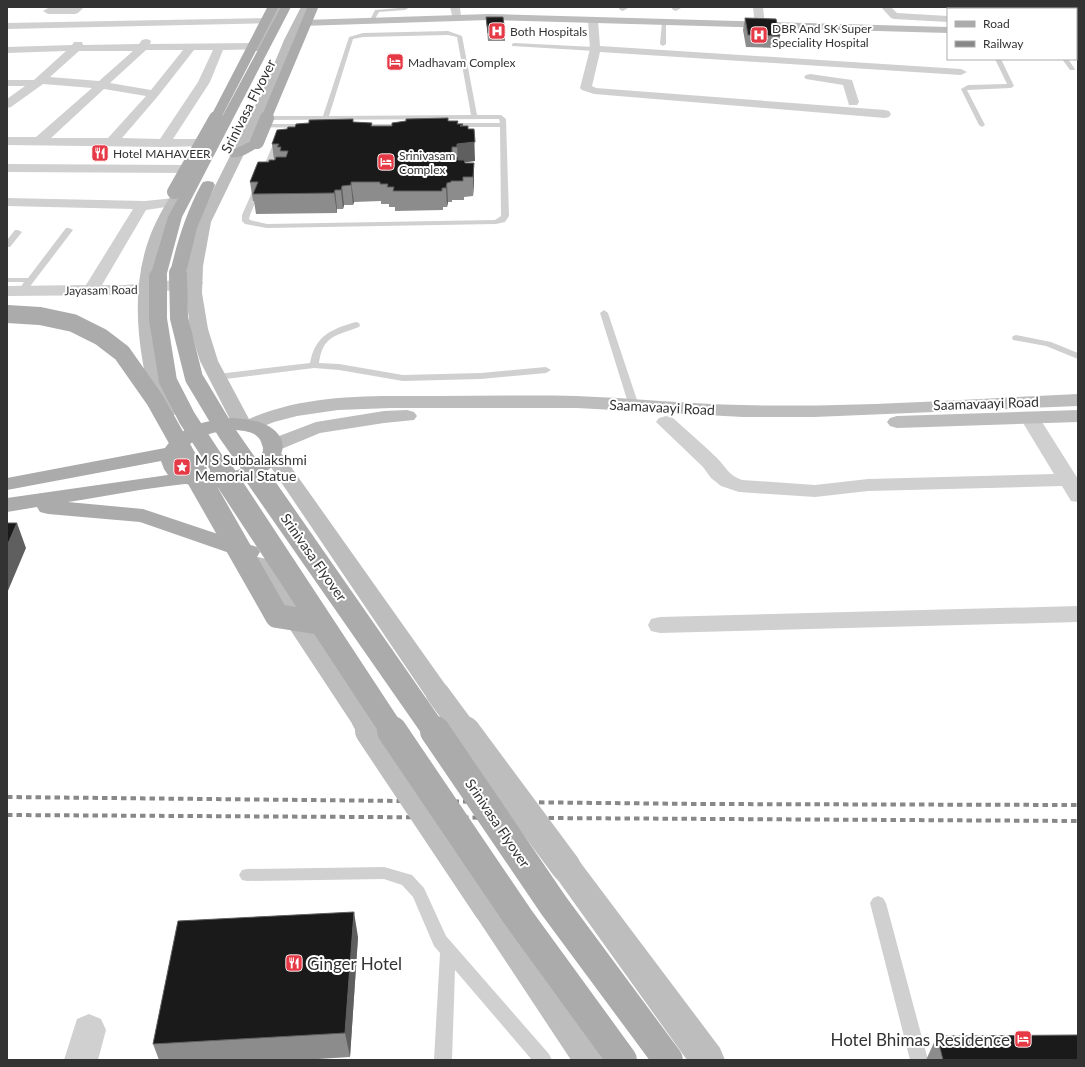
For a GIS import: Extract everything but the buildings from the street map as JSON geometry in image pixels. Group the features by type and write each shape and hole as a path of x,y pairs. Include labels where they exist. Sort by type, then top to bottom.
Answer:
{"main road":[{"path":"224,162 257,142 313,7"},
{"path":"175,198 203,143 291,13"},
{"name":"Srinivasa Flyover","path":"291,13 224,162 198,204 184,242 178,273 180,318 194,378 227,433 426,718 554,906 668,1060"},
{"name":"Srinivasa Flyover","path":"291,13 175,217 158,277 158,319 168,381 187,418 320,623 514,910 622,1060"},
{"path":"7,314 40,316 73,323 101,337 122,353 155,400 277,616 320,623"},
{"path":"10,504 195,480 220,481 238,478 253,472 265,463 273,449 269,436 261,430 246,425 220,425 191,434 174,449 170,457 174,469 195,480"},
{"path":"7,484 174,449"},
{"path":"10,504 143,516 250,552"}],"street":[{"path":"37,11 75,11 79,7"},
{"path":"280,7 291,13 373,18 456,13 593,20 947,27"},
{"path":"758,7 760,24"},
{"path":"886,7 894,16 947,19"},
{"path":"174,449 155,385 146,332 148,293 154,251 175,198 223,119 261,46 291,13"},
{"path":"246,425 209,361 199,328 194,287 195,266 204,222 224,162 252,122 271,86 291,13"},
{"path":"7,26 210,22 291,13 456,13 947,30"},
{"path":"593,20 597,62 586,88 594,91 884,114"},
{"path":"112,142 154,94 195,38 210,22"},
{"path":"7,50 18,42 21,37 35,25"},
{"path":"40,141 142,48 151,33"},
{"path":"7,104 39,82 76,48 84,35 28,36"},
{"path":"7,50 142,48 195,38 219,47 261,46"},
{"path":"164,143 204,82 219,47"},
{"path":"595,50 961,72"},
{"path":"800,76 848,82 853,102"},
{"path":"7,83 39,82 102,85 154,94"},
{"path":"7,141 203,143"},
{"path":"7,168 189,169"},
{"path":"7,202 145,205 175,198"},
{"path":"90,291 141,207 145,205"},
{"name":"Jayasam Road","path":"19,287 148,293"},
{"name":"Jayasam Road","path":"7,299 94,299 194,287"},
{"name":"Saamavaayi Road","path":"246,425 296,410 345,404 486,401 577,402 743,411 814,410 1078,400"},
{"name":"Saamavaayi Road","path":"273,449 316,428 384,416 528,416 603,418 741,426 1078,416"},
{"path":"1030,418 1072,488"},
{"path":"666,422 711,463 718,474 728,482 739,486 815,491 879,484 1072,488"},
{"path":"273,449 438,694 708,1060"},
{"path":"195,480 250,552 591,1060"},
{"path":"660,625 1078,614"}],"lane":[{"path":"373,18 377,11 405,9 408,7"},
{"path":"664,22 664,44"},
{"path":"325,118 351,38 363,34 448,33 459,36 474,117"},
{"path":"514,45 595,50"},
{"path":"982,125 964,89 968,87 1011,86 998,60"},
{"path":"1065,60 1072,69"},
{"path":"252,122 325,118 501,117 503,119 506,216 502,220 496,222 267,226 248,222 245,219 246,215 279,137"},
{"path":"398,126 399,118"},
{"path":"252,122 312,126"},
{"path":"443,125 503,125"},
{"path":"351,126 413,126"},
{"path":"7,280 19,287 69,230"},
{"path":"7,245 18,232"},
{"path":"604,313 634,406"},
{"path":"314,365 318,347 323,340 356,326"},
{"path":"1016,338 1048,344 1078,356"},
{"path":"217,377 314,365 339,367 403,378 481,376 546,370"},
{"path":"247,875 384,872 407,880 419,893 440,941 448,952 543,1060"},
{"path":"878,903 919,1060"},
{"path":"443,1060 448,952"}],"railway":[{"path":"7,797 702,804 1078,805"},
{"path":"7,815 1078,821"}],"place":[{"name":"Both Hospitals","path":"497,31"},
{"name":"DBR And SK Super Speciality Hospital","path":"759,35"},
{"name":"Madhavam Complex","path":"395,62"},
{"name":"Hotel MAHAVEER","path":"100,153"},
{"name":"Srinivasam Complex","path":"386,162"},
{"name":"M S Subbalakshmi Memorial Statue","path":"182,467"},
{"name":"Ginger Hotel","path":"294,963"},
{"name":"Hotel Bhimas Residence","path":"1023,1039"}]}
